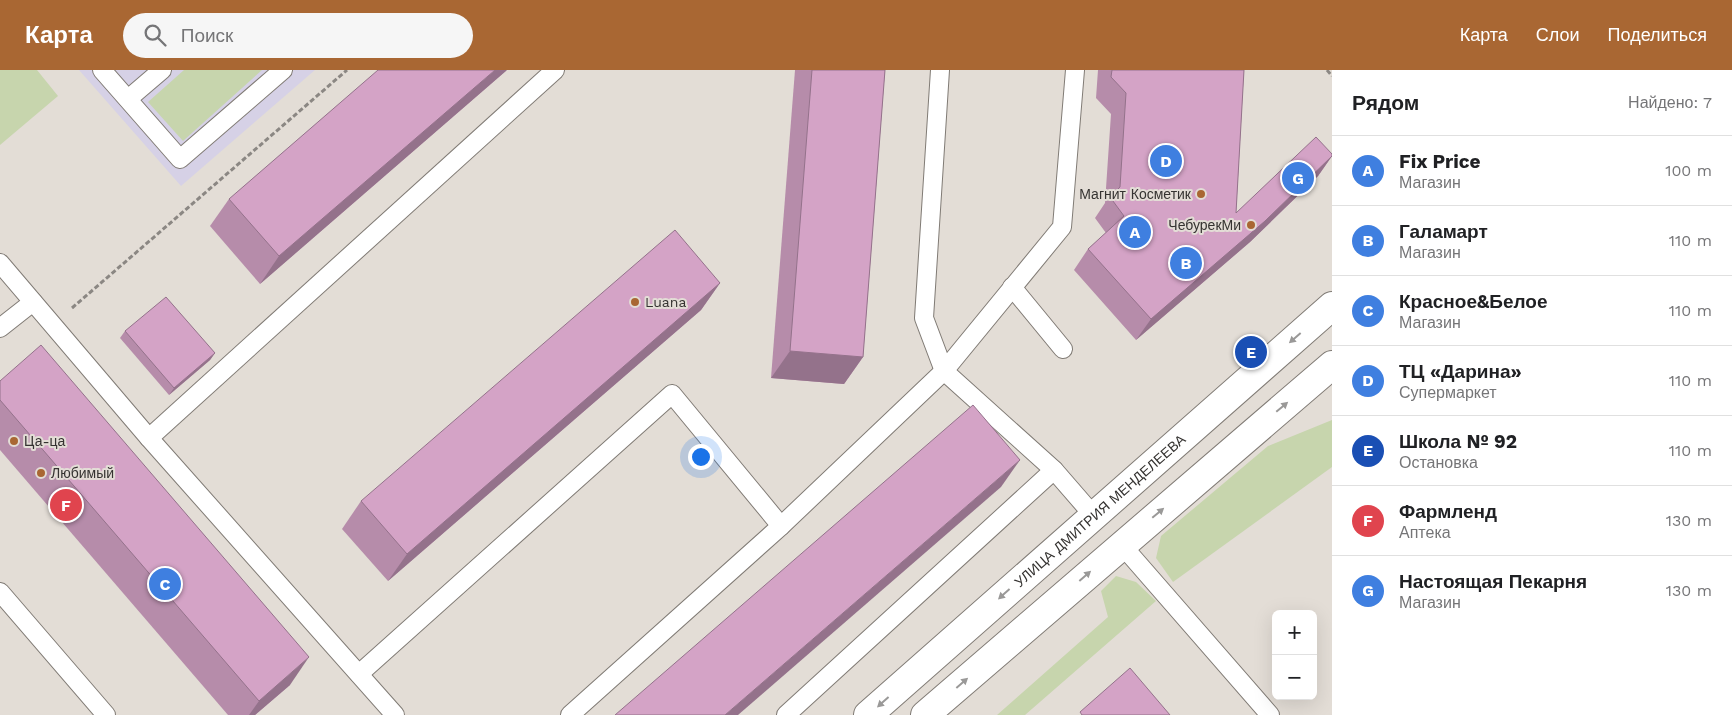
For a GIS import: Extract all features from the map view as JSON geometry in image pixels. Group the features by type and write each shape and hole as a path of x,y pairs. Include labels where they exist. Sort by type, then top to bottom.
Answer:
{"street":[{"name":"УЛИЦА ДМИТРИЯ МЕНДЕЛЕЕВА","path":"868,715 1332,306"},
{"path":"926,715 1121,544 1332,364"}],"lane":[{"path":"102,70 180,158 283,70"},
{"path":"128,99 162,70"},
{"path":"149,438 555,70"},
{"path":"940,70 924,318 944,371 1054,470 1093,515"},
{"path":"570,715 781,526 944,371 1062,227 1075,70"},
{"path":"0,264 149,438 395,715"},
{"path":"1012,287 1063,349"},
{"path":"0,328 32,302"},
{"path":"359,674 672,394 781,526"},
{"path":"786,715 1054,470"},
{"path":"1121,544 1270,715"},
{"path":"0,592 106,715"}],"path":[{"path":"52,325 348,70"},
{"path":"1327,70 1332,76"}],"shaded area":[{"path":"79,70 315,70 181,186"}],"green space":[{"path":"0,70 37,70 58,96 0,145"},
{"path":"184,70 262,70 183,141 148,102"},
{"path":"1332,420 1332,467 1173,582 1156,558 1161,536 1268,446"},
{"path":"1116,576 1136,582 1156,601 1025,715 997,715 1108,617 1101,591"}],"building":[{"path":"378,70 495,70 279,256 229,199"},
{"path":"812,70 885,70 863,357 790,351"},
{"path":"1112,70 1244,70 1236,213 1316,137 1332,154 1265,221 1151,319 1088,249 1124,216 1110,197 1120,187 1126,93 1111,77"},
{"path":"675,230 720,283 407,554 361,501"},
{"path":"166,297 215,353 174,388 125,331"},
{"path":"41,345 309,657 259,701 0,400 0,381"},
{"path":"973,405 1020,460 725,715 615,715"},
{"path":"1130,668 1170,715 1082,715 1080,712"}],"place":[{"name":"ТЦ «Дарина»","path":"1166,161"},
{"name":"Настоящая Пекарня","path":"1298,178"},
{"name":"Магнит Косметик","path":"1201,194"},
{"name":"ЧебурекМи","path":"1251,225"},
{"name":"Fix Price","path":"1135,232"},
{"name":"Галамарт","path":"1186,263"},
{"name":"Luana","path":"635,302"},
{"name":"Школа № 92","path":"1251,352"},
{"name":"Ца-ца","path":"14,441"},
{"name":"Любимый","path":"41,473"},
{"name":"Фармленд","path":"66,505"},
{"name":"Красное&Белое","path":"165,584"}]}
